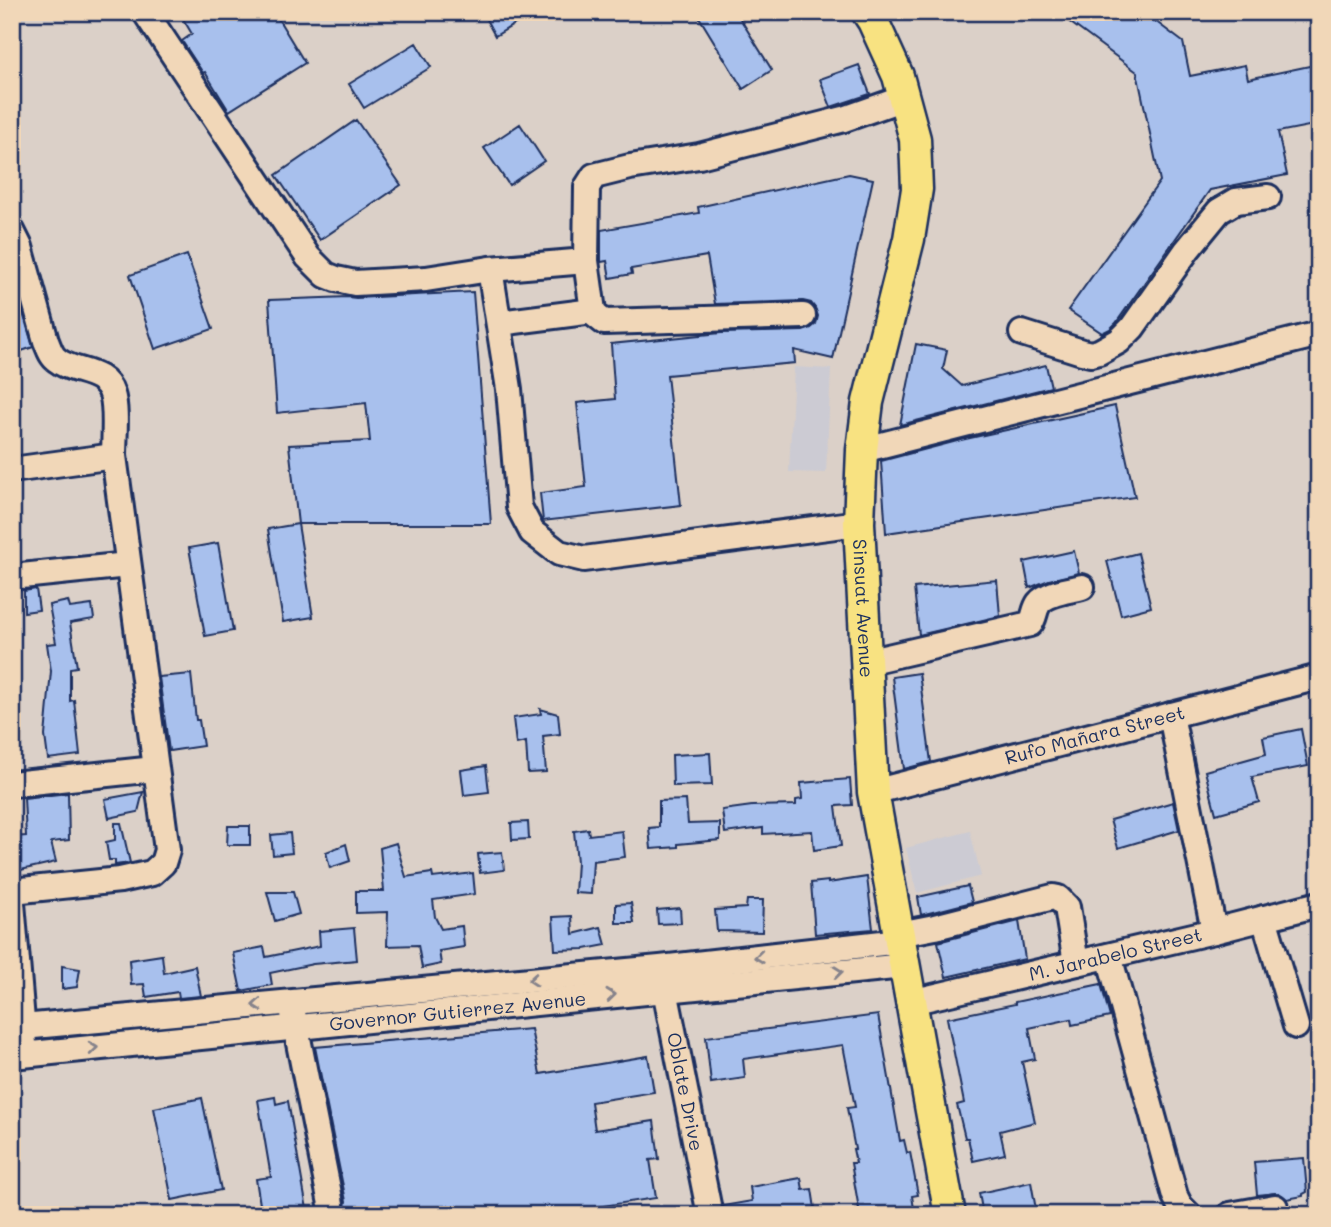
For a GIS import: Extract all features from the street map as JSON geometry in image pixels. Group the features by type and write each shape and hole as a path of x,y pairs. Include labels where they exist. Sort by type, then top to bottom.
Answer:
{"main road":[{"name":"Sinsuat Avenue","path":"867,12 888,50 898,76 915,139 917,189 909,239 868,402 862,450 859,523 873,792 950,1215"}],"street":[{"path":"145,12 307,257 326,275 355,283 426,279 490,269 586,261"},
{"path":"803,316 604,322 593,311 586,261 587,187 594,176 699,156 844,119 904,98"},
{"path":"1022,333 1091,354 1106,349 1132,328 1187,250 1219,211 1236,201 1268,197"},
{"path":"12,231 20,247 51,355 62,363 97,375 112,394 114,456 167,850 163,863 152,873 120,880 12,891"},
{"path":"490,269 509,389 519,507 532,532 559,553 584,559 859,523"},
{"path":"499,323 593,311"},
{"path":"862,450 1319,334"},
{"path":"12,470 114,456"},
{"path":"12,577 128,565"},
{"path":"866,662 1030,624 1037,605 1043,599 1082,587"},
{"name":"Rufo Mañara Street","path":"873,792 1319,677"},
{"path":"1171,715 1214,931"},
{"path":"12,784 155,769"},
{"name":"Governor Gutierrez Avenue","path":"19,1056 296,1027 901,947 949,923 1053,897 1067,907 1076,963"},
{"path":"12,903 19,1056"},
{"name":"M. Jarabelo Street","path":"911,1002 1319,904"},
{"path":"1264,918 1296,1026"},
{"path":"1109,956 1175,1196 1189,1215"},
{"name":"Governor Gutierrez Avenue","path":"18,1027 292,1002 662,979"},
{"name":"Oblate Drive","path":"662,979 710,1215"},
{"path":"292,1002 331,1204"},
{"path":"1230,1215 1275,1207"}],"shaded area":[{"path":"794,367 831,369 826,473 789,472"},
{"path":"970,831 981,876 917,893 906,848"}],"building":[{"path":"179,12 274,12 305,63 229,111 182,41 192,34"},
{"path":"482,12 535,12 495,36"},
{"path":"696,12 736,12 772,70 743,89"},
{"path":"1056,12 1143,12 1183,42 1190,76 1245,65 1248,79 1319,64 1319,124 1278,132 1287,175 1210,190 1116,323 1102,333 1068,310 1160,181 1137,72"},
{"path":"416,43 431,67 364,108 349,84"},
{"path":"859,65 870,94 831,107 820,79"},
{"path":"356,120 401,185 320,240 276,175"},
{"path":"520,124 544,161 509,185 484,148"},
{"path":"849,174 873,179 833,359 794,350 795,363 667,375 681,505 543,521 540,493 586,487 577,403 615,399 611,344 721,333 803,331 816,324 818,316 811,303 803,301 715,304 707,256 631,269 632,274 610,278 607,261 601,262 601,230 699,213 698,207"},
{"path":"187,255 213,329 155,349 130,275"},
{"path":"12,275 33,347 16,353 12,340"},
{"path":"473,292 491,524 298,524 289,445 370,441 366,403 277,413 269,300"},
{"path":"916,344 947,350 943,369 962,386 1046,365 1051,387 900,425"},
{"path":"1115,406 1135,497 886,533 881,461 961,440"},
{"path":"298,524 313,617 283,622 268,529"},
{"path":"218,543 233,631 205,636 189,548"},
{"path":"1074,551 1079,573 1029,588 1024,562"},
{"path":"1138,553 1151,607 1121,615 1107,561"},
{"path":"997,580 1000,616 919,635 914,588"},
{"path":"36,589 39,610 24,612 24,591"},
{"path":"68,601 70,608 92,605 94,619 70,623 77,667 70,668 70,701 74,700 80,755 48,759 45,736 51,671 47,644 56,643 49,605"},
{"path":"919,673 931,762 904,769 892,677"},
{"path":"191,674 196,720 199,720 203,746 169,751 159,677"},
{"path":"540,709 558,714 560,734 543,736 546,772 528,773 526,742 516,744 513,718 541,714"},
{"path":"1301,729 1308,766 1252,777 1259,802 1216,814 1205,771 1266,754 1263,737"},
{"path":"710,753 712,785 673,786 672,755"},
{"path":"486,766 489,792 464,795 461,770"},
{"path":"850,779 852,805 836,806 841,846 814,850 812,831 763,834 763,828 725,833 722,810 796,805 796,800 802,799 801,783"},
{"path":"143,792 138,812 109,818 105,799"},
{"path":"68,793 69,840 51,842 56,862 12,872 12,837 26,836 24,798"},
{"path":"686,800 688,824 720,823 720,840 651,849 649,828 659,827 659,801"},
{"path":"1173,802 1179,830 1118,848 1110,820"},
{"path":"528,822 529,839 512,840 511,823"},
{"path":"115,823 121,823 130,863 115,865 115,860 109,860 106,842 115,840"},
{"path":"228,826 250,826 250,845 227,845"},
{"path":"588,829 589,835 622,831 625,857 593,861 591,894 575,893 577,862 574,831"},
{"path":"290,833 292,853 273,855 271,835"},
{"path":"396,843 406,877 432,873 433,878 473,873 475,894 433,900 435,917 441,929 462,926 464,947 439,951 441,964 422,968 418,945 387,946 388,912 356,913 356,891 384,891 380,848"},
{"path":"346,844 350,861 330,868 326,852"},
{"path":"502,852 504,870 480,873 478,854"},
{"path":"867,877 873,929 815,934 811,883"},
{"path":"968,886 972,902 921,915 918,897"},
{"path":"267,892 293,892 299,914 275,921"},
{"path":"747,900 763,900 762,932 717,931 715,910 746,908"},
{"path":"631,903 634,923 616,923 616,904"},
{"path":"680,908 681,923 658,924 657,910"},
{"path":"572,916 573,934 601,927 606,945 555,950 553,917"},
{"path":"1019,921 1025,959 946,977 938,942"},
{"path":"354,928 357,960 313,964 270,973 272,985 241,991 233,953 264,947 266,957 320,946 319,931"},
{"path":"162,955 164,973 195,966 201,996 179,998 178,992 146,997 144,984 131,985 129,960"},
{"path":"62,966 80,969 77,987 62,989"},
{"path":"1101,984 1110,1017 1072,1025 1071,1019 1029,1028 1035,1059 1022,1062 1035,1122 1000,1131 1005,1154 973,1161 957,1105 964,1103 947,1018"},
{"path":"878,1015 900,1141 904,1140 907,1153 910,1152 918,1195 912,1196 915,1215 860,1215 851,1163 856,1163 855,1149 847,1108 855,1107 843,1045 743,1059 745,1078 711,1083 706,1037"},
{"path":"531,1029 540,1074 648,1056 654,1092 591,1102 595,1130 654,1121 659,1159 650,1160 656,1198 569,1211 569,1215 341,1215 346,1201 315,1047"},
{"path":"275,1097 276,1104 288,1101 308,1215 267,1215 266,1211 261,1211 256,1179 271,1177 258,1100"},
{"path":"202,1098 221,1190 172,1200 154,1108"},
{"path":"1304,1158 1307,1192 1303,1196 1287,1199 1279,1193 1257,1195 1254,1162"},
{"path":"801,1178 803,1190 812,1189 816,1215 724,1215 723,1206 752,1201 750,1187"},
{"path":"1031,1182 1037,1215 983,1215 979,1193"}]}
